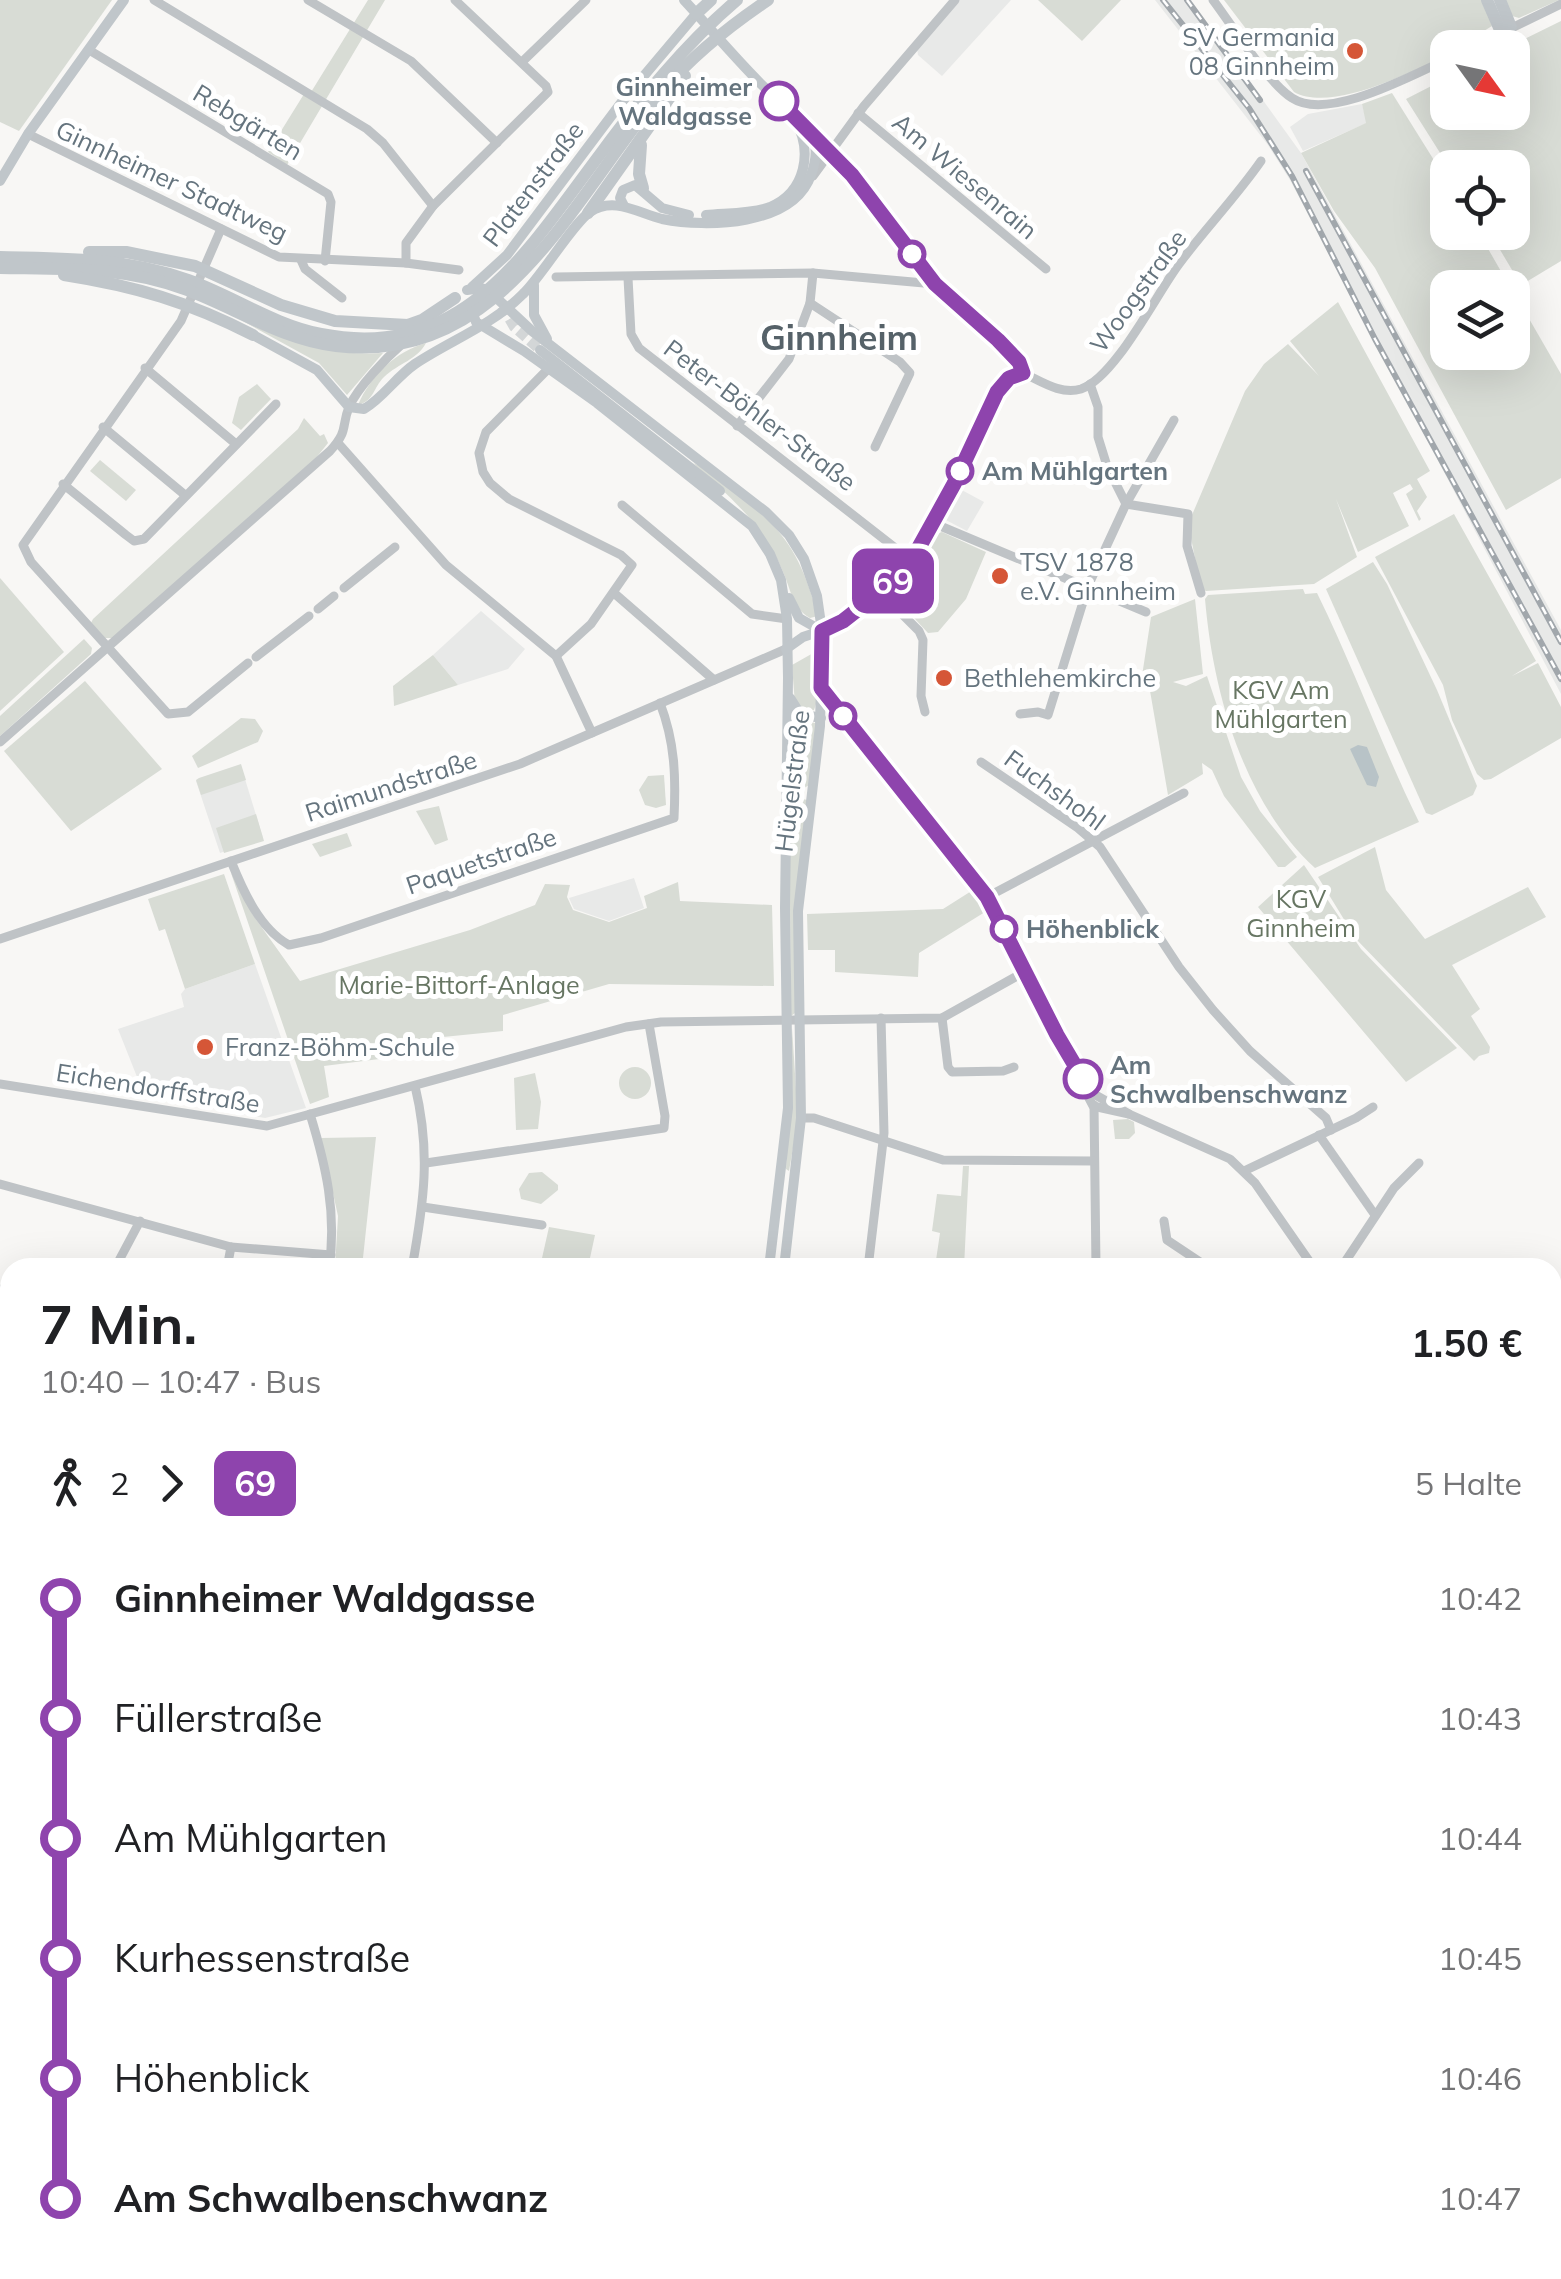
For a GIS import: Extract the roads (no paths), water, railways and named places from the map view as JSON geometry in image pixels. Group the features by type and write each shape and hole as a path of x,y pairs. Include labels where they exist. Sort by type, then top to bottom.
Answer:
{"highway":[{"path":"697,17 711,0"},
{"path":"0,257 96,259 156,269 224,294 286,324 327,335 370,338 422,330 468,307 510,272 657,80 737,0"},
{"path":"0,268 94,269 152,278 282,332 333,346 372,348 429,337 474,315 518,278 642,116 700,52 768,0"},
{"path":"1487,0 1506,30"},
{"path":"1500,0 1506,30"},
{"path":"588,213 700,52"},
{"path":"641,142 642,188"},
{"path":"26,258 94,251 159,256 194,266 305,314 392,326 419,325 466,292"},
{"path":"37,268 153,292 253,336"}],"main road":[{"path":"0,180 124,0"},
{"path":"414,365 508,309 534,283 588,213 612,205 666,220 764,216 790,204 808,182 816,154 810,131 680,1"},
{"path":"680,1 684,18 681,30"},
{"name":"Platenstraße","path":"466,292 487,275 536,220 621,103 681,30 697,17"},
{"path":"606,139 621,103"},
{"path":"624,206 620,194 625,187 635,185 656,204 677,214 734,212 775,204 796,185 805,162 804,142 788,110"},
{"path":"534,283 534,314 554,348"},
{"name":"Hügelstraße","path":"466,292 489,291 554,348 779,524 798,547 810,571 822,631 821,688 798,898 802,1118 788,1258"},
{"path":"466,292 470,310 483,326"},
{"path":"253,336 317,370 357,410 368,408 428,348 428,337 419,325"},
{"name":"Hügelstraße","path":"483,326 549,368 752,526 781,580 788,692 788,1108 769,1258"},
{"path":"450,345 498,336"},
{"path":"540,350 701,474 752,526"},
{"path":"781,580 799,618 822,631"},
{"path":"786,649 803,637 822,631"},
{"path":"788,692 792,706 800,714 820,718"},
{"path":"781,1170 788,1174 795,1171"},
{"path":"779,1187 793,1190"}],"street":[{"path":"154,0 384,142 432,206"},
{"path":"308,0 411,61 497,143"},
{"path":"406,264 406,243 432,206 548,92 470,4 455,0"},
{"path":"522,62 586,0"},
{"path":"808,182 858,113 955,0"},
{"path":"1212,0 1280,87 1305,104 1333,104 1430,67"},
{"path":"1506,30 1561,4"},
{"name":"Rebgärten","path":"86,54 328,194 332,202 326,261"},
{"name":"Am Wiesenrain","path":"858,113 1046,269"},
{"path":"810,131 830,150 935,284 998,340 1019,362 1023,373 1009,378 997,392 912,560 880,592 843,621 822,631"},
{"name":"Ginnheimer Stadtweg","path":"31,136 279,257 459,270"},
{"name":"Woogstraße","path":"1023,373 1055,388 1070,390 1090,384 1126,344 1178,265 1261,162"},
{"path":"220,228 181,321 25,538 24,554 163,710 174,715 188,712 308,616"},
{"name":"Ginnheimer Stadtweg","path":"300,260 342,298"},
{"path":"556,277 813,273 935,284"},
{"path":"737,426 789,359 810,303 813,273"},
{"name":"Peter-Böhler-Straße","path":"628,278 634,342 912,560"},
{"path":"810,303 909,370 909,380 875,447"},
{"path":"0,742 334,447 346,428 350,406 380,366 419,325"},
{"path":"145,368 236,444"},
{"path":"549,368 486,432 478,453 482,472 509,499 629,560 631,569 583,633 556,656"},
{"path":"1090,384 1098,407 1098,437 1126,504"},
{"path":"64,484 134,541 144,539 276,404"},
{"path":"1020,714 1048,715 1088,586 1126,504 1174,420"},
{"path":"103,427 185,495"},
{"path":"334,447 446,565 556,656 592,733"},
{"path":"622,504 752,614 786,618"},
{"path":"1126,504 1188,514 1188,546 1200,593"},
{"path":"933,523 1146,612"},
{"path":"405,539 415,531"},
{"path":"344,588 395,547"},
{"path":"880,592 919,631 923,640 921,680 925,712"},
{"path":"614,593 714,680"},
{"path":"318,608 334,596"},
{"name":"Raimundstraße","path":"0,938 520,764 786,649"},
{"path":"821,688 987,897 1098,1105 1093,1143 1096,1258"},
{"name":"Paquetstraße","path":"231,861 260,917 276,938 289,945 321,938 674,818 675,758 660,703"},
{"path":"820,718 842,722 854,730"},
{"name":"Fuchshohl","path":"981,762 1095,842 1179,968 1213,1010 1250,1051 1326,1118 1331,1130"},
{"path":"987,897 1184,793"},
{"path":"1014,1067 1003,1071 952,1072 948,1067 942,1018 1026,971"},
{"path":"869,1258 882,1142 881,1018"},
{"name":"Eichendorffstraße","path":"0,1084 267,1126 650,1024 942,1018"},
{"path":"426,1163 664,1128 650,1024"},
{"path":"414,1258 424,1206 426,1163 415,1086"},
{"path":"1098,1105 1209,1148 1244,1170 1307,1258"},
{"path":"1244,1170 1373,1107"},
{"path":"310,1114 324,1157 333,1211 330,1258"},
{"path":"802,1118 814,1118 943,1160 1094,1161"},
{"path":"1319,1135 1375,1215"},
{"path":"1347,1258 1394,1188 1419,1163"},
{"path":"0,1184 232,1247 331,1254"},
{"path":"424,1206 542,1226"},
{"path":"1164,1221 1167,1240 1196,1258"},
{"path":"121,1258 140,1222"},
{"path":"229,1258 232,1247"}],"tunnel":[{"path":"502,306 514,327 540,350"}],"railway":[{"path":"1163,0 1249,108 1292,176 1375,339 1561,679"},
{"path":"1187,0 1260,100"},
{"path":"1306,171 1561,642"}],"place":[{"name":"SV Germania 08 Ginnheim","path":"1355,51"},
{"name":"Ginnheimer Waldgasse","path":"779,101"},
{"name":"Am Mühlgarten","path":"960,471"},
{"name":"TSV 1878 e.V. Ginnheim","path":"1000,576"},
{"name":"Bethlehemkirche","path":"944,678"},
{"name":"Höhenblick","path":"1004,929"},
{"name":"Franz-Böhm-Schule","path":"205,1047"},
{"name":"Am Schwalbenschwanz","path":"1083,1079"}],"district":[{"name":"Ginnheim","path":"839,338"}],"park label":[{"name":"KGV Am Mühlgarten","path":"1281,704"},
{"name":"KGV Ginnheim","path":"1301,914"},
{"name":"Marie-Bittorf-Anlage","path":"459,985"}]}
